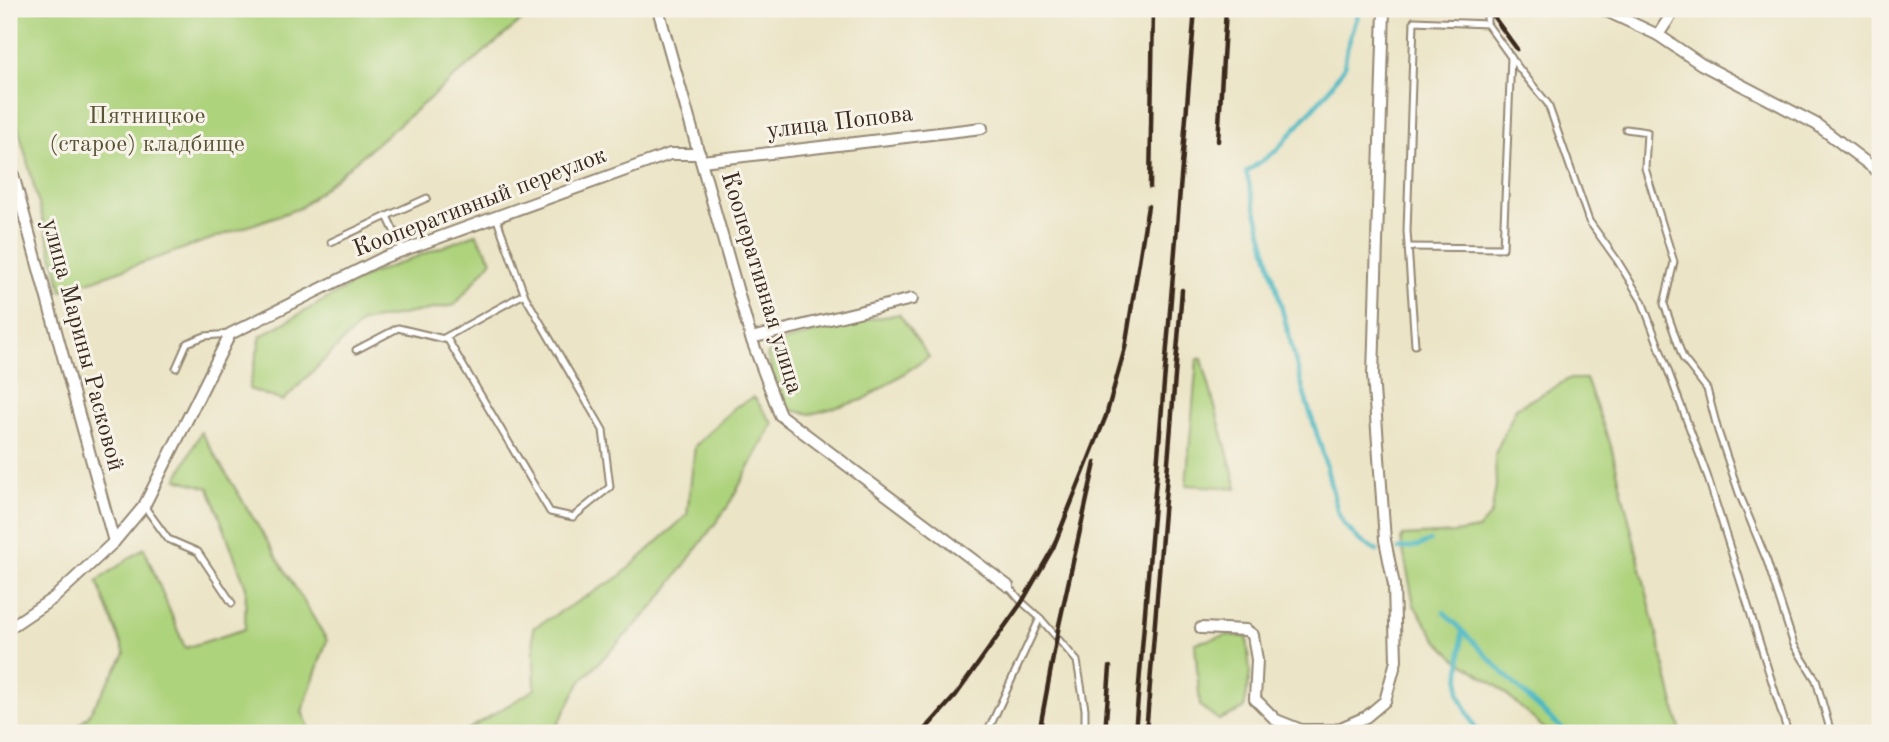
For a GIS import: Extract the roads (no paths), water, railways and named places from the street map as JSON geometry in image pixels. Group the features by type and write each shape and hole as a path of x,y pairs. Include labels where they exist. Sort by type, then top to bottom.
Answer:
{"street":[{"name":"Кооперативная улица","path":"657,9 751,338 779,415 1008,586"},
{"path":"1201,628 1246,630 1253,635 1256,660 1255,699 1276,720 1301,730 1336,730 1366,717 1385,701 1396,661 1394,585 1385,540 1373,374 1384,9"},
{"path":"1602,9 1658,35 1702,64 1816,124 1880,173"},
{"path":"1658,35 1675,9"},
{"name":"улица Попова","path":"701,158 982,128"},
{"name":"Кооперативный переулок","path":"230,334 403,250 670,154 701,158"},
{"name":"улица Марины Расковой","path":"9,160 114,542"},
{"path":"751,338 912,299"},
{"path":"9,628 55,597 114,542 144,506 230,334"}],"lane":[{"path":"1487,9 1488,24 1548,104 1588,221 1617,260 1642,301 1707,475 1788,733"},
{"path":"1415,345 1407,231 1414,21 1488,24"},
{"path":"1408,247 1503,248 1511,57"},
{"path":"1626,129 1647,132 1645,168 1674,262 1664,304 1684,358 1707,390 1739,493 1767,561 1794,645 1816,680 1831,733"},
{"path":"331,242 427,198"},
{"path":"387,216 403,250"},
{"path":"356,350 398,328 448,340 550,512 573,517 610,486 603,430 524,294 496,217"},
{"path":"443,338 524,294"},
{"path":"176,368 187,343 205,336 230,334"},
{"path":"144,506 168,539 198,552 232,603"},
{"path":"1008,586 1077,661 1085,709 1085,733"},
{"path":"987,733 1040,618"}],"waterway":[{"path":"1360,9 1347,48 1344,67 1328,91 1276,151 1246,172 1338,513 1343,523 1359,540 1377,551"},
{"path":"1399,549 1430,541"},
{"path":"1444,612 1529,699 1567,733"},
{"path":"1462,631 1459,694 1477,733"}],"railway":[{"path":"1150,187 1153,9"},
{"path":"1135,733 1195,9"},
{"path":"1218,141 1226,9"},
{"path":"1488,9 1517,49"},
{"path":"922,733 956,695 1022,602 1053,548 1106,416 1125,348 1148,206"},
{"path":"1146,733 1182,290"},
{"path":"1039,733 1059,625 1095,463"},
{"path":"1105,733 1110,667"}],"park label":[{"name":"Пятницкое (старое) кладбище","path":"147,131"}]}
